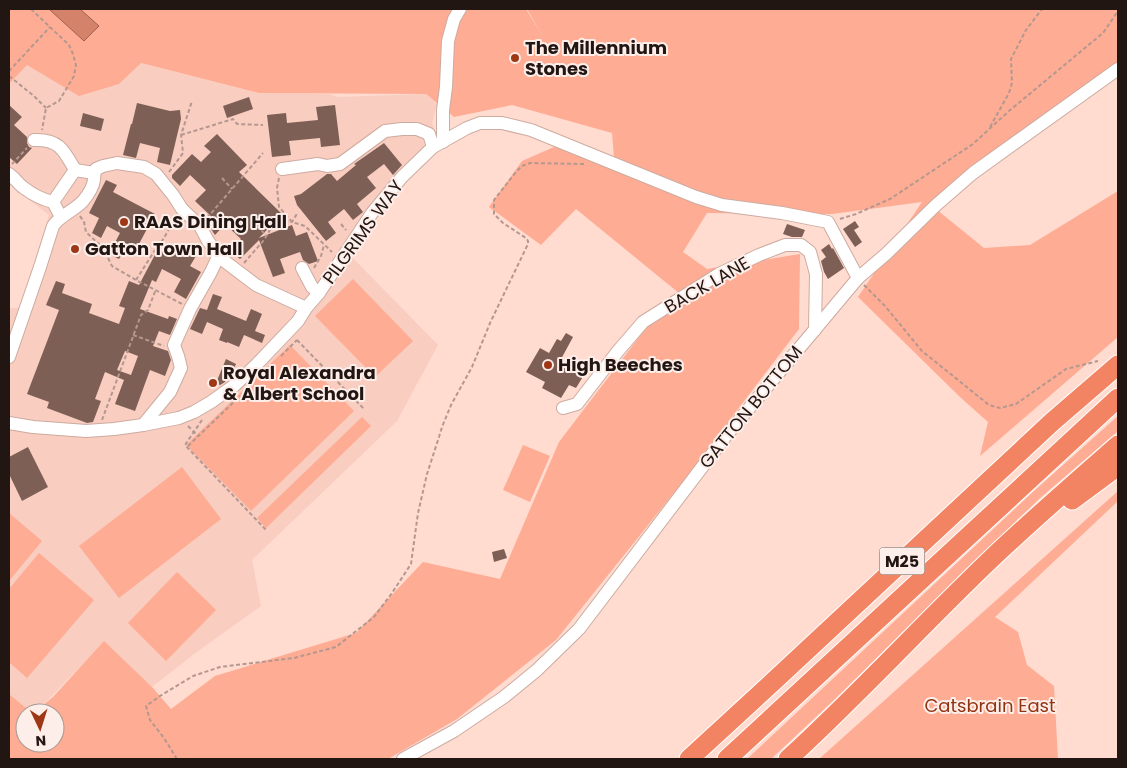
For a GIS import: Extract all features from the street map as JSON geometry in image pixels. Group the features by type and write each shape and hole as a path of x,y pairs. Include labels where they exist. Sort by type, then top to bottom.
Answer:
{"highway":[{"name":"M25","path":"689,759 1052,422 1118,365"},
{"name":"M25","path":"727,759 1118,398"},
{"path":"788,759 991,560 1118,445"},
{"path":"991,560 1118,466"}],"street":[{"path":"438,144 446,87 448,41 454,19 460,9"},
{"name":"GATTON BOTTOM","path":"403,759 454,731 504,697 537,670 579,629 725,438 858,278 886,254 934,206 973,173 1118,69"},
{"name":"PILGRIMS WAY","path":"9,424 86,431 101,430 179,418 211,402 235,385 258,364 298,321 372,214 402,177 438,144 480,123 502,122 532,130 696,197 722,204 828,222"},
{"path":"282,169 318,164 327,166 340,164 385,131 417,129 429,134 438,144"},
{"path":"34,140 46,140 63,149 75,170"},
{"path":"9,357 15,321 38,275 53,226 56,221 76,207 89,193 94,182 96,168 117,163 144,167 156,174 173,194 182,209 200,226 208,241 223,260 256,285 306,308"},
{"path":"75,170 94,173"},
{"path":"53,202 75,170"},
{"path":"11,172 23,188 53,202 61,217"},
{"path":"828,222 858,278"},
{"name":"BACK LANE","path":"563,408 577,404 643,322 719,274 785,245 801,246 810,252 816,274 815,330"},
{"path":"143,425 170,392 181,368 174,345 190,309 219,255"},
{"path":"305,274 312,287 319,292"}],"path":[{"path":"32,9 68,45 76,65 74,76 62,96 58,101 46,108"},
{"path":"988,129 1009,93 1012,83 1011,59 1026,30 1042,9"},
{"path":"828,222 856,214 890,199 973,144 988,129 1103,33 1118,10"},
{"path":"9,71 50,27"},
{"path":"9,76 46,108"},
{"path":"162,181 183,153 181,135 192,101"},
{"path":"11,172 34,140 42,133 46,108"},
{"path":"181,135 233,119 237,124 263,125"},
{"path":"200,226 264,154"},
{"path":"177,759 150,720 146,706 193,676 220,667 294,658 336,647 374,617 392,593 411,564 418,513 427,474 442,426 472,367 490,323 528,244 526,238 503,223 494,214 494,200 522,166 530,163 588,164"},
{"path":"282,169 277,188 279,208 292,222"},
{"path":"222,178 232,189"},
{"path":"76,207 84,222 86,232 104,248 112,266 190,309"},
{"path":"136,280 182,209"},
{"path":"292,222 298,212"},
{"path":"237,271 267,236 271,228 288,222 305,226 341,260"},
{"path":"257,226 267,236"},
{"path":"305,274 321,256 324,245"},
{"path":"858,278 885,306 922,350 988,405 1000,408 1016,404 1066,369 1098,361"},
{"path":"101,430 101,420 140,315 148,310 156,290"},
{"path":"289,331 364,409"},
{"path":"133,336 176,351"},
{"path":"203,420 185,445 268,531"}],"shaded area":[{"path":"51,9 80,9 99,26 84,41"},
{"name":"Royal Alexandra & Albert School","path":"140,63 259,93 329,94 338,97 426,94 437,104 432,123 437,135 383,192 343,248 438,345 397,421 252,560 261,606 152,687 104,642 45,703 20,703 9,694 9,308 21,308 49,215 12,186 9,186 9,84 27,65 119,84"}],"green space":[{"path":"9,9 526,9 543,37 527,9 1118,9 1118,62 1009,141 931,205 984,248 1030,245 1118,191 1118,337 980,456 988,422 858,297 922,202 832,214 707,213 683,252 707,269 800,254 799,329 681,484 556,640 457,719 388,759 9,759 9,694 20,703 15,703 15,753 65,753 65,703 46,703 104,641 152,687 171,709 215,676 356,633 423,562 500,579 559,442 646,328 685,298 576,209 541,245 489,207 522,161 554,147 614,157 612,133 512,105 454,117 426,94 259,93 141,63 119,84 79,96 27,65 9,84"},
{"path":"353,279 413,341 375,377 315,316"},
{"path":"290,345 354,411 251,511 186,445"},
{"path":"1118,416 1118,431 1040,498 835,699 771,759 747,759 1034,491"},
{"path":"362,417 371,426 266,528 257,518"},
{"path":"523,445 550,456 530,502 503,490"},
{"path":"182,467 221,519 119,598 79,546"},
{"name":"Catsbrain East","path":"1118,491 1118,501 995,617 1018,632 1027,665 1054,686 1058,759 819,759"},
{"path":"9,513 42,541 9,581"},
{"path":"39,553 94,600 27,678 9,662 9,589"},
{"path":"177,572 216,610 166,661 128,623"}],"building":[{"path":"249,97 253,109 227,118 223,106"},
{"path":"137,103 170,111 180,110 181,119 170,165 157,162 160,148 140,143 136,158 123,155"},
{"path":"9,105 22,117 14,125 27,137 27,143 32,148 17,164 9,157"},
{"path":"335,105 340,145 321,147 320,138 289,141 291,155 272,157 267,115 286,113 287,123 318,120 316,107"},
{"path":"83,113 104,119 101,131 80,126"},
{"path":"217,134 247,165 239,172 282,214 259,238 292,225 296,236 307,232 318,261 309,264 303,260 300,252 280,259 285,273 273,277 259,240 240,259 230,250 241,239 225,224 215,235 208,223 213,218 195,201 206,190 190,175 180,186 172,178 172,175 192,154 201,162 211,152 204,146"},
{"path":"384,143 402,165 393,175 384,164 367,177 376,188 357,204 363,212 353,220 344,209 328,222 336,233 326,241 297,205 294,196 301,194 327,174 331,174 337,181 356,165 354,164"},
{"name":"RAAS Dining Hall","path":"106,180 117,185 113,192 155,214 132,257 123,252 119,259 109,254 120,233 107,226 101,238 92,233 99,218 89,213"},
{"path":"855,221 859,227 854,230 862,242 855,247 843,229"},
{"path":"787,224 805,230 802,237 792,237 783,234"},
{"path":"829,244 844,268 828,279 821,261 826,257 821,250"},
{"path":"174,245 196,256 190,266 201,272 186,299 174,292 181,279 162,269 156,282 152,280 140,309 168,319 169,316 177,319 170,335 159,331 153,346 168,351 171,360 165,376 150,370 135,411 115,404 124,380 105,372 95,399 101,401 93,422 87,423 47,408 49,402 27,394 59,310 46,305 56,281 65,284 62,293 92,304 89,313 119,324 125,308 119,306 129,281 139,285 158,249 169,254","holes":["125,351 138,356 131,375 117,370"]},
{"path":"213,294 222,297 217,309 246,321 251,309 262,314 255,331 265,335 262,343 244,335 239,347 219,340 223,329 207,322 202,334 190,329 200,308 207,310"},
{"name":"High Beeches","path":"566,333 573,337 560,361 584,375 576,388 569,385 561,398 542,388 545,382 526,372 540,348 549,353 557,339 561,341"},
{"path":"226,359 236,364 229,380 226,379 220,385 216,383"},
{"path":"28,447 48,487 22,501 9,474 9,457"},
{"path":"504,549 507,558 494,562 492,552"}],"place":[{"name":"The Millennium Stones","path":"515,58"},
{"name":"RAAS Dining Hall","path":"124,222"},
{"name":"Gatton Town Hall","path":"75,249"},
{"name":"High Beeches","path":"548,365"},
{"name":"Royal Alexandra & Albert School","path":"213,383"}]}
